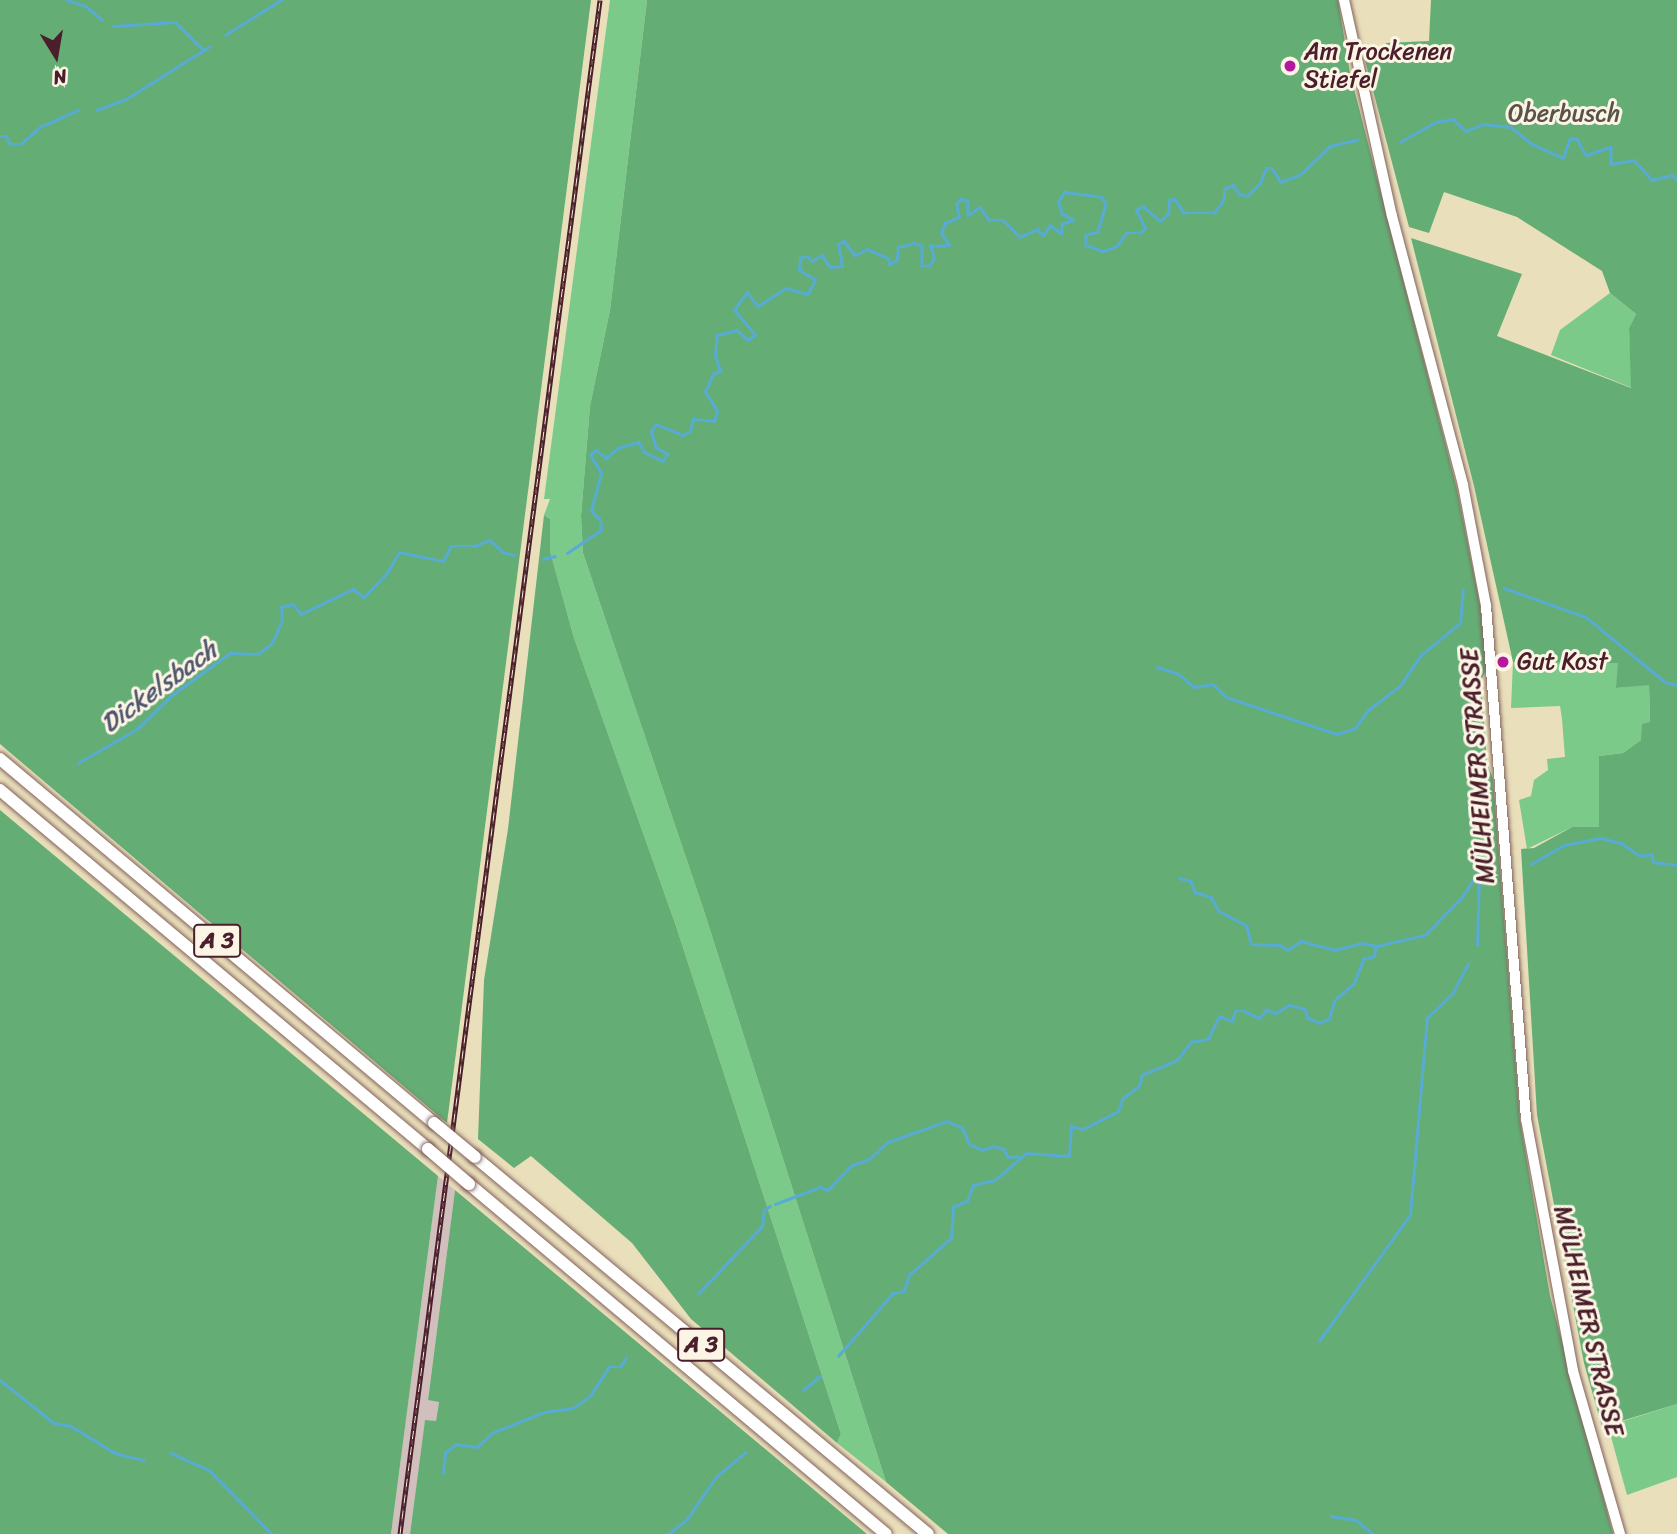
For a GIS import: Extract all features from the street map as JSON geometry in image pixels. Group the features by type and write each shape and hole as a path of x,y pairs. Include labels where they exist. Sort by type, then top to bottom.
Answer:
{"highway":[{"name":"A 3","path":"0,759 928,1534"},
{"name":"A 3","path":"0,790 887,1534"}],"main road":[{"name":"MÜLHEIMER STRASSE","path":"1344,0 1392,216 1463,485 1486,606 1526,1119 1573,1371 1619,1534"}],"shaded area":[{"path":"438,1176 455,1190 428,1399 439,1401 436,1421 425,1421 410,1534 391,1534"}],"green space":[{"path":"0,0 591,0 447,1123 0,744"},
{"path":"610,0 647,0 610,310 590,406 581,516 583,553 704,911 886,1482 837,1443 841,1434 676,926 574,638 550,551 550,519 544,515 550,499 544,499"},
{"path":"647,0 1338,0 1350,73 1457,489 1480,605 1487,669 1481,680 1487,762 1493,779 1520,1120 1550,1296 1613,1534 948,1534 886,1482 704,911 583,553 581,516 590,406 610,310"},
{"name":"Oberbusch","path":"1431,0 1677,0 1677,1404 1602,1427 1584,1363 1537,1115 1521,849 1534,848 1572,827 1599,827 1599,756 1623,753 1641,740 1642,724 1650,722 1649,685 1616,688 1618,663 1513,662 1474,486 1411,238 1522,274 1497,336 1631,388 1629,328 1636,314 1610,293 1602,271 1517,217 1444,192 1429,233 1409,227 1365,60 1387,59 1386,43 1429,41"},
{"path":"1610,293 1636,314 1629,328 1632,388 1551,355 1560,330"},
{"path":"544,515 550,519 550,551 574,638 676,926 841,1434 837,1443 691,1319 632,1243 531,1156 514,1168 478,1139 484,980 508,829"},
{"path":"1599,660 1619,663 1617,688 1649,684 1650,722 1641,740 1623,753 1599,756 1599,827 1572,827 1527,849 1519,800 1531,796 1534,780 1548,770 1547,759 1565,757 1560,706 1511,708 1513,662"},
{"path":"0,810 438,1176 391,1534 0,1534"},
{"path":"455,1190 867,1534 410,1534 425,1420 436,1421 439,1402 428,1400"},
{"path":"1677,1404 1677,1477 1627,1495 1608,1426"}],"waterway":[{"path":"67,0 86,6 102,20"},
{"path":"225,35 281,0"},
{"path":"113,26 175,22 204,50"},
{"path":"96,110 126,99 210,46"},
{"path":"0,136 6,136 10,144 21,144 40,127 78,110"},
{"name":"Dickelsbach","path":"1400,142 1436,122 1453,119 1466,131 1483,124 1511,127 1532,144 1563,158 1570,138 1577,139 1586,155 1611,147 1611,164 1634,160 1652,180 1672,175 1677,179"},
{"name":"Dickelsbach","path":"567,553 601,530 600,520 591,511 601,473 590,455 596,450 606,458 618,448 639,442 644,452 663,461 667,454 656,448 651,432 656,424 683,435 690,431 693,419 714,421 717,411 705,392 713,374 720,371 715,356 717,335 737,330 748,340 755,335 734,310 747,292 758,306 786,288 808,294 815,280 799,270 800,258 807,256 812,261 822,255 830,267 842,266 838,244 844,241 855,255 867,249 888,258 890,264 897,260 898,247 915,243 922,246 922,266 929,266 934,258 930,246 949,245 941,233 945,223 959,217 956,204 961,199 968,201 968,215 980,207 989,220 1003,220 1020,237 1037,229 1043,235 1050,225 1061,233 1062,224 1073,220 1062,214 1058,202 1064,192 1102,197 1106,204 1098,232 1086,235 1086,245 1103,251 1117,246 1126,233 1140,233 1145,228 1136,210 1143,206 1160,221 1168,214 1169,200 1175,199 1184,213 1214,213 1224,199 1224,189 1233,185 1239,194 1247,196 1260,183 1266,168 1272,168 1281,182 1301,174 1330,146 1357,140"},
{"name":"Dickelsbach","path":"78,763 137,729 172,695 230,653 258,654 272,643 282,621 281,607 293,604 301,614 353,589 364,597 387,573 399,552 443,561 451,546 474,546 490,540 503,552 514,555"},
{"name":"Dickelsbach","path":"543,559 555,556"},
{"path":"1504,588 1586,617 1665,682 1677,685"},
{"path":"1157,667 1179,674 1194,687 1213,684 1226,697 1337,734 1355,728 1368,710 1400,686 1421,655 1460,623 1463,590"},
{"path":"1531,864 1564,845 1601,838 1621,843 1640,856 1652,854 1653,862 1677,865"},
{"path":"838,1356 893,1293 904,1291 909,1275 951,1238 953,1207 967,1201 973,1185 995,1180 1026,1153 1069,1156 1071,1126 1083,1129 1118,1111 1123,1098 1139,1086 1142,1075 1177,1060 1191,1042 1208,1039 1219,1016 1232,1021 1235,1011 1244,1011 1259,1018 1266,1010 1276,1013 1289,1005 1305,1009 1308,1018 1320,1023 1329,1019 1334,1001 1354,983 1363,959 1374,956 1376,946 1425,935 1462,897 1479,871 1488,870"},
{"path":"1477,945 1479,872"},
{"path":"1179,878 1191,881 1195,892 1211,897 1219,911 1247,926 1251,944 1280,945 1288,950 1301,941 1334,950 1362,943 1376,946"},
{"path":"1319,1341 1410,1215 1427,1018 1452,994 1468,964"},
{"path":"775,1204 820,1187 828,1190 850,1166 869,1159 888,1142 947,1121 963,1128 969,1144 983,1150 994,1146 1004,1149 1008,1157 1018,1156"},
{"path":"698,1294 762,1226 764,1210 770,1206"},
{"path":"443,1473 445,1453 456,1444 477,1447 492,1433 544,1412 573,1408 590,1396 609,1367 620,1367 626,1358"},
{"path":"803,1390 820,1376"},
{"path":"0,1380 54,1423 71,1426 115,1453 144,1460"},
{"path":"171,1453 209,1470 272,1534"},
{"path":"668,1534 687,1519 716,1477 745,1453"},
{"path":"1331,1516 1356,1520 1373,1534"}],"railway":[{"path":"400,1534 600,0"}],"place":[{"name":"Am Trockenen Stiefel","path":"1290,66"},
{"name":"Gut Kost","path":"1503,662"}]}
